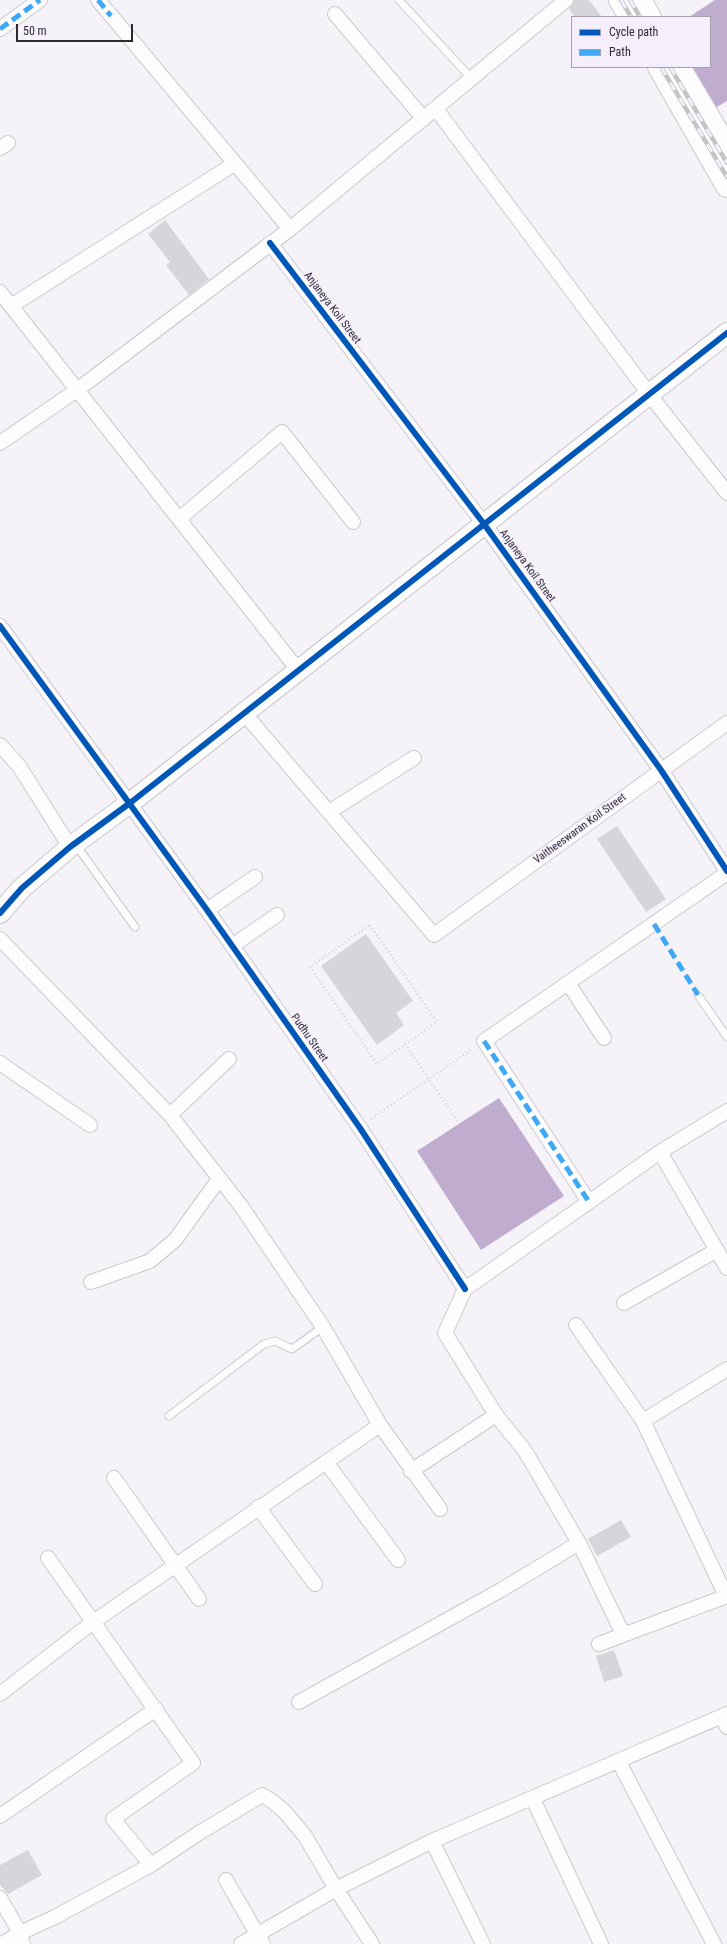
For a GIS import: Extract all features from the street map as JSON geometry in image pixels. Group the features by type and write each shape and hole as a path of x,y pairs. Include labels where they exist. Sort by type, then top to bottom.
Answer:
{"main road":[{"path":"620,0 629,16"},
{"path":"640,0 649,16"},
{"path":"660,68 727,186"},
{"path":"680,68 727,148"}],"street":[{"path":"0,30 40,0"},
{"path":"98,0 290,229"},
{"path":"0,443 77,390 290,229 566,0"},
{"path":"334,14 424,119"},
{"path":"436,109 649,394 727,493"},
{"path":"11,306 234,164"},
{"name":"Anjaneya Koil Street","path":"270,243 484,524 661,770 727,872"},
{"path":"0,292 298,670"},
{"path":"0,913 22,888 72,845 130,802 727,333"},
{"path":"179,519 282,432 352,522"},
{"name":"Pudhu Street","path":"0,626 130,802 360,1128 465,1289"},
{"path":"244,712 329,812 414,758"},
{"name":"Vaitheeswaran Koil Street","path":"329,812 434,935 727,723"},
{"path":"0,745 19,766 72,845"},
{"path":"588,1202 484,1041 727,872"},
{"path":"207,910 255,877"},
{"path":"232,946 277,915"},
{"path":"0,938 170,1115 219,1180 241,1206 323,1327 380,1425 411,1471 440,1509"},
{"path":"568,983 604,1038"},
{"path":"170,1115 229,1059"},
{"path":"0,1063 90,1126"},
{"path":"625,1633 620,1628 579,1543 525,1452 496,1415 445,1332 465,1289 660,1152 727,1111"},
{"path":"660,1152 727,1268"},
{"path":"92,1282 150,1261 175,1240 219,1180"},
{"path":"624,1303 717,1250"},
{"path":"576,1325 643,1421 726,1596 599,1644"},
{"path":"643,1421 727,1370"},
{"path":"411,1471 496,1415"},
{"path":"0,1694 93,1622 258,1507 380,1425"},
{"path":"326,1462 398,1560"},
{"path":"114,1478 176,1564 199,1599"},
{"path":"258,1507 315,1584"},
{"path":"300,1702 501,1590 579,1543"},
{"path":"48,1558 156,1708 193,1763 113,1819 151,1865"},
{"path":"0,1816 156,1708"},
{"path":"241,1944 260,1939 336,1889 432,1841 725,1719"},
{"path":"619,1762 714,1944"},
{"path":"2,1944 21,1938 55,1917 151,1865 199,1833 262,1795 284,1811 305,1836 336,1889 372,1944"},
{"path":"533,1799 601,1944"},
{"path":"432,1841 483,1944"},
{"path":"226,1880 260,1939"},
{"path":"0,1898 21,1938"}],"lane":[{"path":"399,0 472,78"},
{"path":"72,845 135,927"},
{"path":"698,995 727,1037"},
{"path":"169,1416 264,1344 275,1341 292,1349 323,1327"}],"path":[{"path":"370,925 437,1022 405,1044 377,1064 310,967 370,925"},
{"path":"384,1110 484,1041"},
{"path":"405,1044 459,1123"}],"shaded area":[{"path":"715,0 727,0 727,101 710,111 685,68 711,68 711,16 691,16"},
{"path":"499,1098 564,1196 481,1250 417,1151"}],"building":[{"path":"574,0 589,0 601,16 574,16 569,9"},
{"path":"165,220 209,279 189,295 166,265 170,262 148,234"},
{"path":"617,826 666,899 646,912 597,839"},
{"path":"366,934 413,1001 396,1013 404,1025 377,1045 321,966"},
{"path":"621,1520 631,1537 597,1556 588,1539"},
{"path":"614,1650 623,1676 604,1682 596,1656"},
{"path":"28,1850 42,1875 8,1894 0,1885 0,1865"}],"railway":[{"path":"621,0 630,16"},
{"path":"630,0 639,16"},
{"path":"662,68 727,177"},
{"path":"671,68 727,163"}],"marked path":[{"path":"0,29 40,0"},
{"path":"98,0 111,16"},
{"path":"654,924 698,995"},
{"path":"484,1041 589,1202"}],"cycle path":[{"path":"270,243 484,524 661,770 727,871"},
{"path":"0,913 22,888 70,847 130,803 727,333"},
{"path":"0,626 207,910 360,1128 465,1289"}]}
